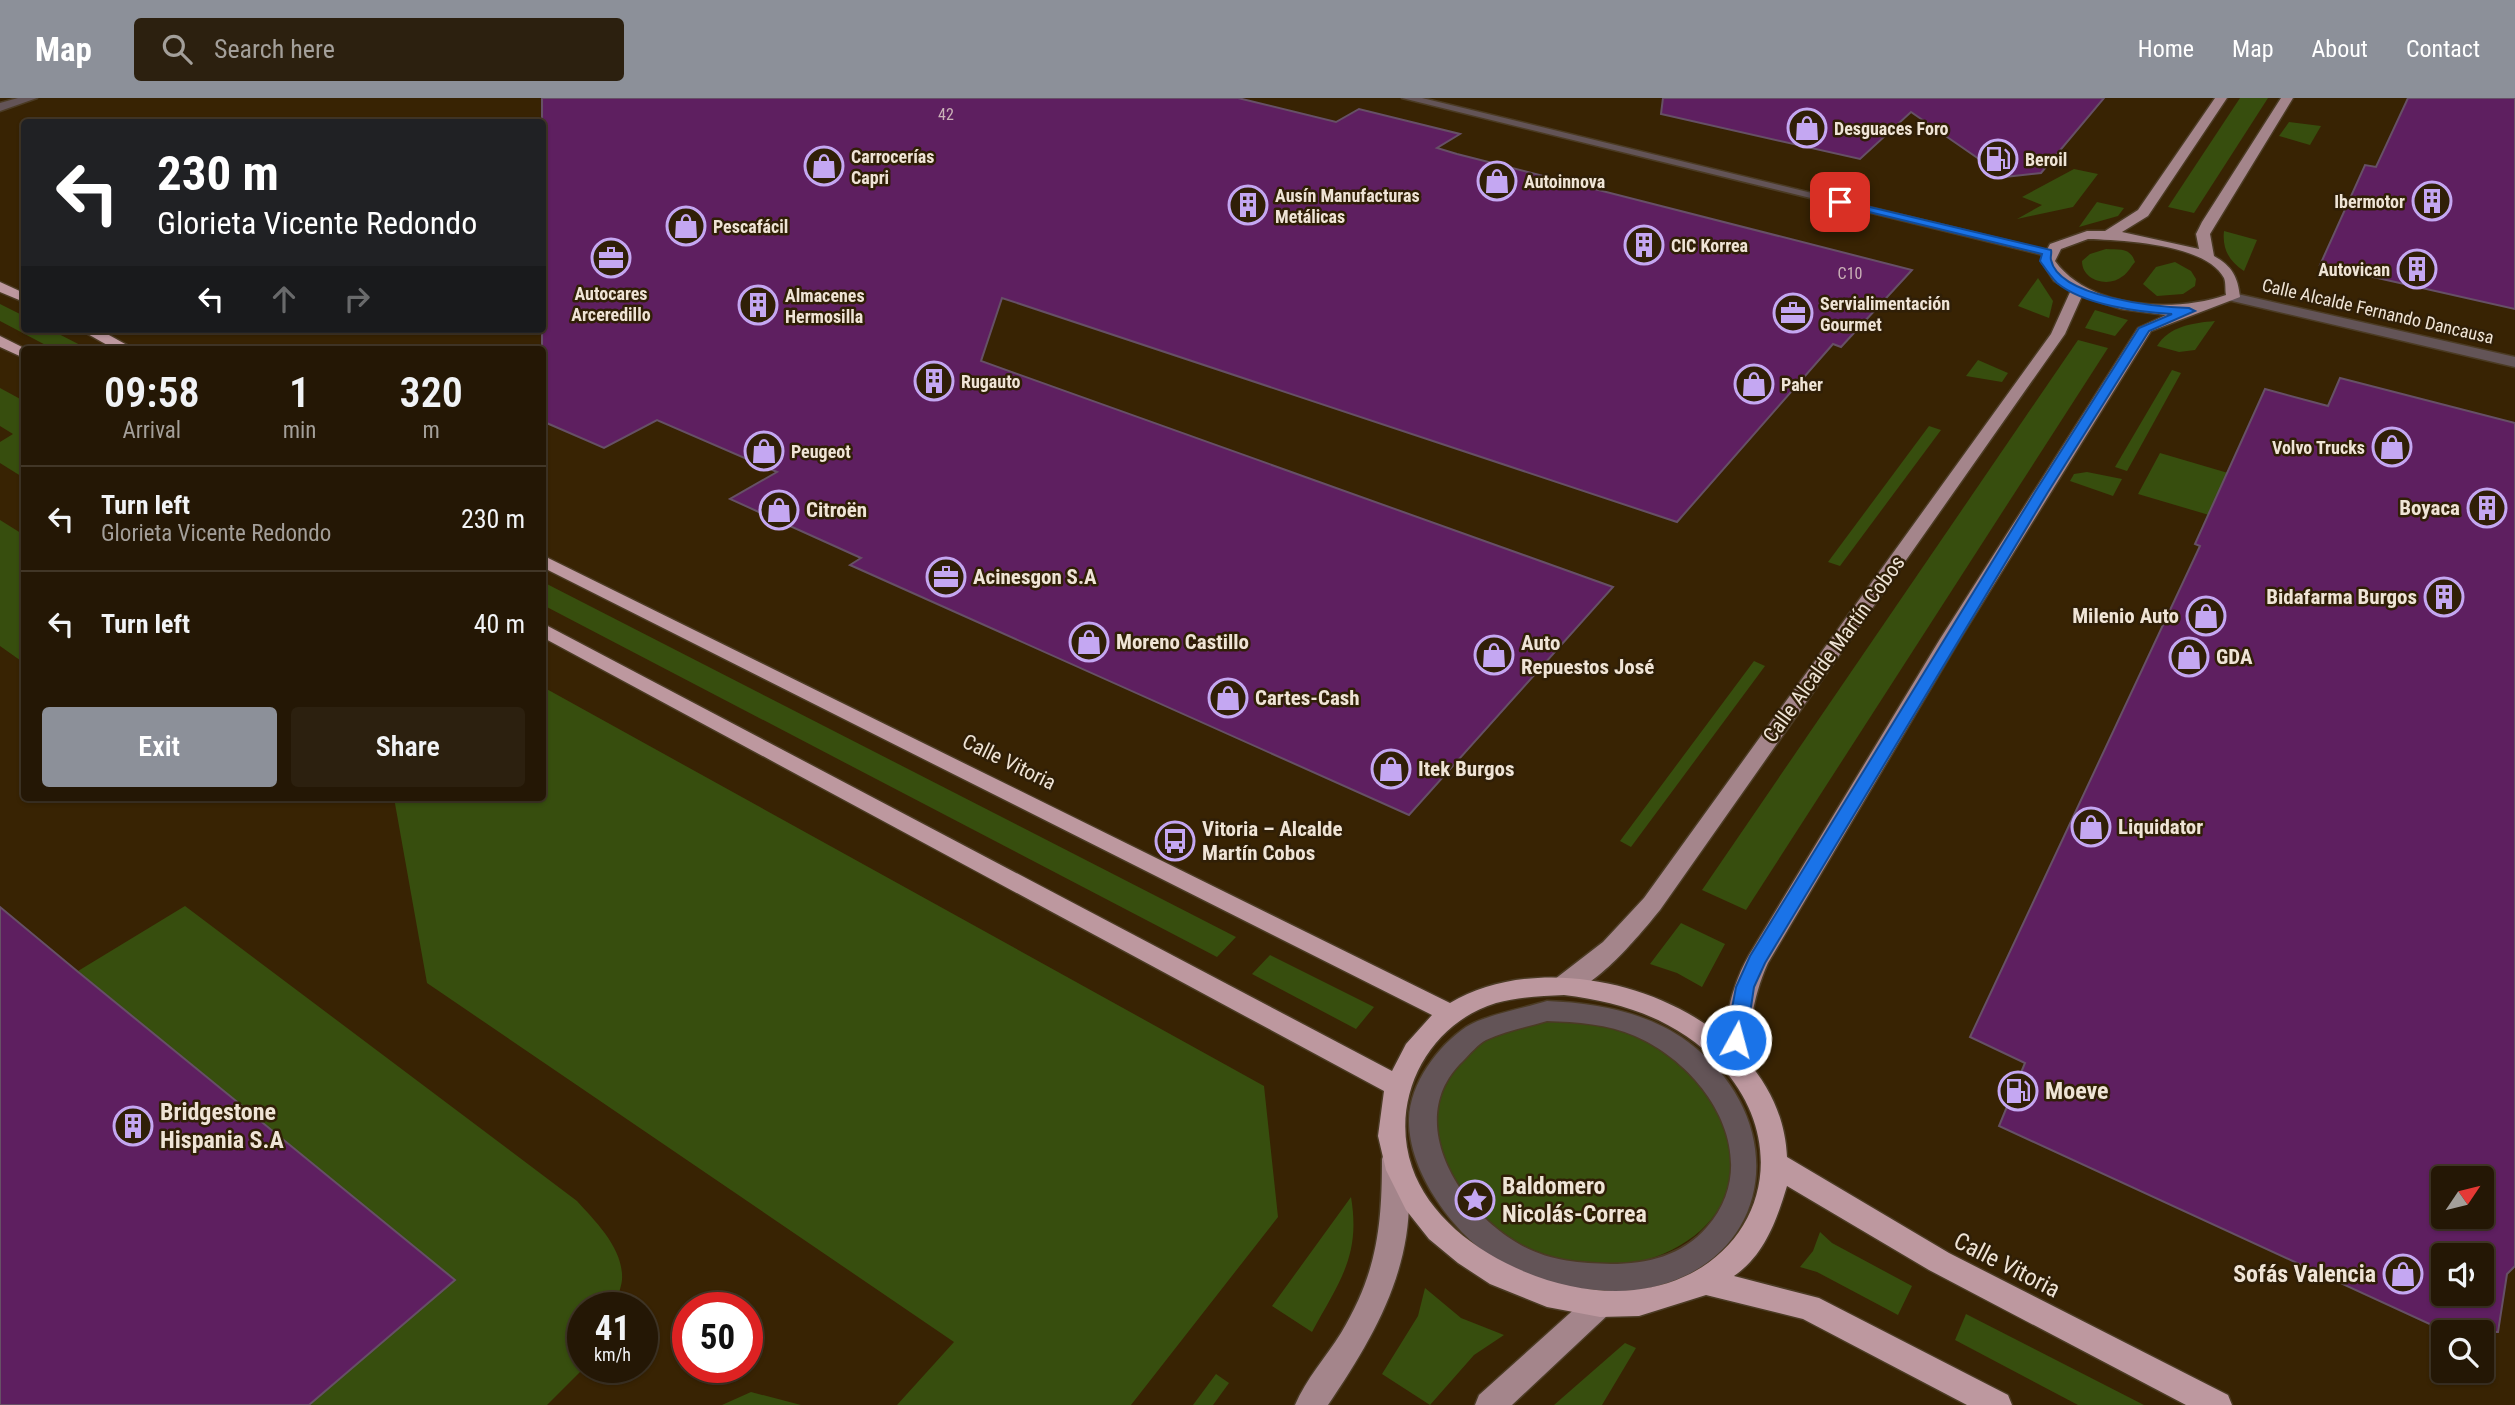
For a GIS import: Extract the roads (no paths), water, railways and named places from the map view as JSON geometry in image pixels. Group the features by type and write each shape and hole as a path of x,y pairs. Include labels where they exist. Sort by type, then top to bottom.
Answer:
{"highway":[{"path":"0,286 21,296"},
{"path":"94,333 120,346"},
{"path":"0,341 21,352"},
{"name":"Calle Vitoria","path":"546,562 1451,1014"},
{"path":"546,631 1395,1085"},
{"path":"1564,986 1626,996 1686,1023 1734,1064 1755,1092 1770,1122 1777,1166 1774,1198 1762,1229 1741,1256 1706,1282 1673,1296 1637,1304 1600,1304 1553,1297 1507,1280 1467,1256 1434,1227 1410,1193 1395,1157 1390,1121 1395,1085 1418,1042 1451,1014 1485,997 1523,988 1564,986"},
{"name":"Calle Vitoria","path":"1777,1166 1842,1208 1948,1269 2217,1405"},
{"path":"1706,1282 1810,1307 1997,1405"}],"main road":[{"path":"2109,234 2136,220 2143,213 2221,98"},
{"path":"2208,258 2203,234 2287,98"},
{"path":"1734,1064 1738,1015 1745,987 1757,961 1872,766 2145,328 2189,311 2221,304 2233,297 2232,279 2208,258 2161,242 2109,234 2069,239 2055,244 2047,252 2046,261 2051,271 2077,290 2131,307 2189,311"},
{"name":"Calle Alcalde Martín Cobos","path":"1564,986 1604,957 1652,904 2050,346 2061,329 2077,290"},
{"path":"1310,1405 1360,1329 1386,1270 1394,1231 1395,1157"},
{"path":"1490,1405 1600,1304"}],"street":[{"path":"0,107 31,98"},
{"path":"1408,98 2047,252"},
{"name":"Calle Alcalde Fernando Dancausa","path":"2233,297 2515,362"},
{"path":"1547,1011 1574,1011 1625,1021 1672,1044 1711,1078 1738,1119 1747,1164 1745,1186 1726,1228 1689,1260 1664,1270 1608,1279 1576,1276 1516,1257 1467,1222 1448,1200 1425,1153 1424,1106 1430,1083 1456,1047 1497,1022 1547,1011"}],"place":[{"name":"Desguaces Foro","path":"1807,128"},
{"name":"Beroil","path":"1998,159"},
{"name":"Carrocerías Capri","path":"824,166"},
{"name":"Autoinnova","path":"1497,181"},
{"name":"Ibermotor","path":"2432,201"},
{"name":"Ausín Manufacturas Metálicas","path":"1248,205"},
{"name":"Pescafácil","path":"686,226"},
{"name":"CIC Korrea","path":"1644,245"},
{"name":"Autocares Arceredillo","path":"611,258"},
{"name":"Autovican","path":"2417,269"},
{"name":"Almacenes Hermosilla","path":"758,305"},
{"name":"Servialimentación Gourmet","path":"1793,313"},
{"name":"Rugauto","path":"934,381"},
{"name":"Paher","path":"1754,384"},
{"name":"Volvo Trucks","path":"2392,447"},
{"name":"Peugeot","path":"764,451"},
{"name":"Boyaca","path":"2487,508"},
{"name":"Citroën","path":"779,510"},
{"name":"Acinesgon S.A","path":"946,577"},
{"name":"Bidafarma Burgos","path":"2444,597"},
{"name":"Milenio Auto","path":"2206,616"},
{"name":"Moreno Castillo","path":"1089,642"},
{"name":"Auto Repuestos José","path":"1494,655"},
{"name":"GDA","path":"2189,657"},
{"name":"Cartes-Cash","path":"1228,698"},
{"name":"Itek Burgos","path":"1391,769"},
{"name":"Liquidator","path":"2091,827"},
{"name":"Vitoria – Alcalde Martín Cobos","path":"1175,841"},
{"name":"Moeve","path":"2018,1091"},
{"name":"Bridgestone Hispania S.A","path":"133,1126"},
{"name":"Baldomero Nicolás-Correa","path":"1475,1200"},
{"name":"Sofás Valencia","path":"2403,1274"}]}
